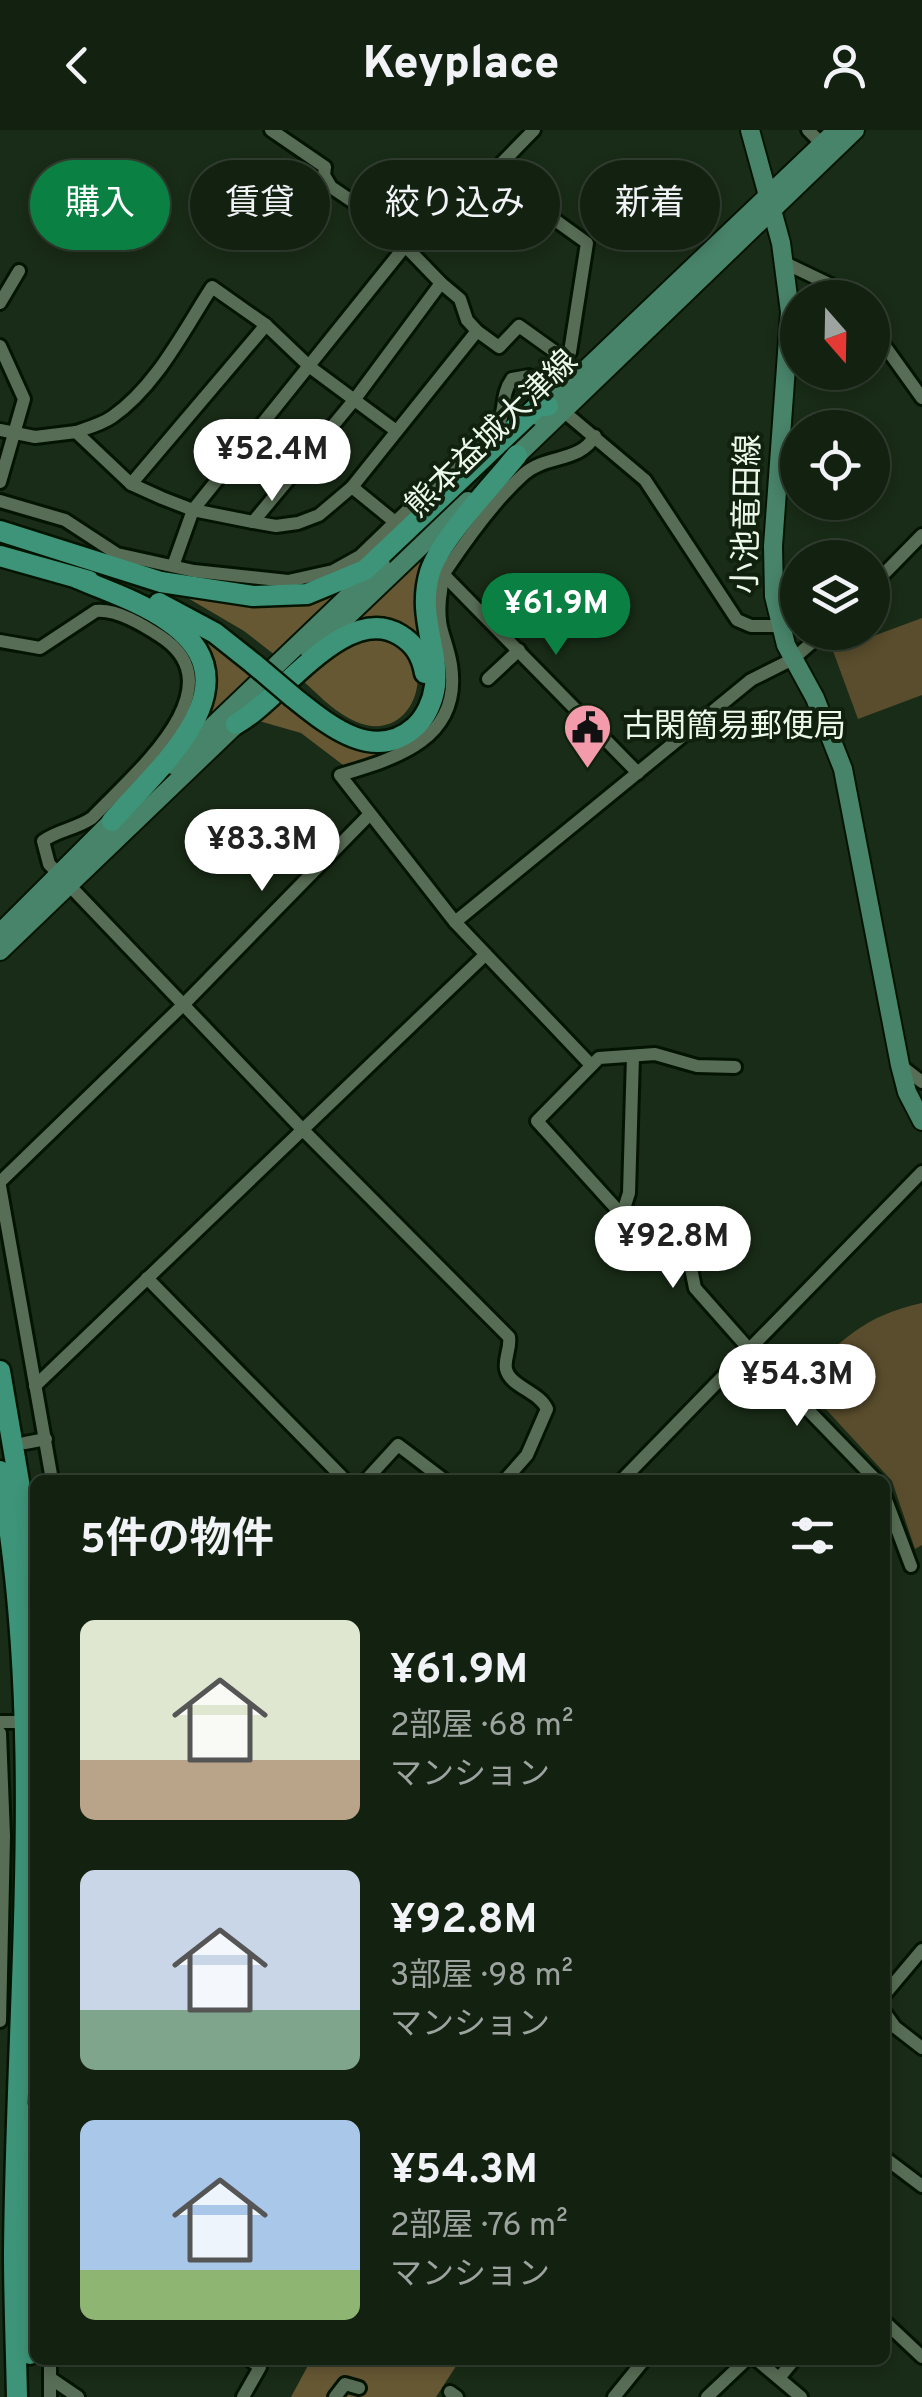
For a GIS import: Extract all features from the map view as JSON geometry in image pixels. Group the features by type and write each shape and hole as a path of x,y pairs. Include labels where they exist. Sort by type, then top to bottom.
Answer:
{"highway":[{"path":"0,531 160,582 253,596 307,594 365,570 538,406 555,405"},
{"path":"84,556 209,619 331,726 371,742 400,737 424,718 435,684 426,626 430,572 442,548 517,455"},
{"path":"0,556 144,596 259,660"},
{"path":"78,578 169,622 199,650 206,667 203,707 177,746 112,821"},
{"path":"236,724 255,714 337,639 364,628 395,631 406,639 417,649 426,678 418,710 404,726 383,732 361,733 298,694"},
{"path":"0,1371 23,1505 30,1573"},
{"path":"0,1471 20,1624 25,1739 26,1893 14,2253 17,2397"},
{"path":"30,2397 31,2365"}],"main road":[{"name":"小池竜田線","path":"750,130 786,263 790,312 773,546 774,596 780,626"},
{"name":"熊本益城大津線","path":"769,204 837,130"},
{"name":"熊本益城大津線","path":"0,951 112,821 769,204 855,130"},
{"name":"熊本益城大津線","path":"0,933 236,724 517,455 555,405"},
{"name":"小池竜田線","path":"790,650 815,698 843,768 900,1065 907,1092 922,1121"}],"street":[{"path":"271,130 325,167 324,175 331,187 350,200"},
{"path":"534,130 491,174 587,243 570,352 538,382"},
{"path":"808,130 822,144"},
{"path":"174,566 193,510 402,250"},
{"path":"410,250 441,284 460,298 467,320 477,331 499,347 519,326 565,359"},
{"path":"786,263 821,280"},
{"path":"0,303 19,271"},
{"path":"253,522 355,399 441,284"},
{"path":"7,432 35,436 76,432 110,418 131,401 158,369 212,287 266,325 310,366 395,430"},
{"path":"130,484 266,325"},
{"path":"76,432 130,484 193,510 276,526 298,523 319,515 352,487 477,331"},
{"path":"0,346 24,399 7,432 0,482"},
{"path":"890,350 917,380 922,398"},
{"path":"0,501 65,520 117,554 257,580 308,578 334,571 360,556 500,422 503,394 512,379 529,376 555,405 644,480 737,620 751,626 780,626"},
{"path":"591,1066 455,922 340,775 398,756 433,733 445,715 452,687 450,663 438,622 443,574 526,472 548,458 578,454 595,436"},
{"path":"352,487 396,522"},
{"path":"890,568 922,536"},
{"path":"443,574 638,773"},
{"path":"0,641 40,648 105,610 163,638 177,649 188,668 188,692 175,728 92,818 44,841 49,864 302,1129 509,1337 505,1365 508,1376 540,1397 547,1408 527,1454 509,1475"},
{"path":"488,678 519,650"},
{"path":"455,922 751,680 803,650"},
{"path":"52,1475 0,1184 369,815"},
{"path":"35,1386 485,955"},
{"path":"735,1067 697,1066 655,1054 599,1058 537,1120 622,1215 682,1229 694,1288 871,1475"},
{"path":"622,1215 629,1193 632,1056"},
{"path":"900,1065 922,1082"},
{"path":"627,1475 922,1172"},
{"path":"148,1278 340,1475"},
{"path":"25,1443 46,1439"},
{"path":"371,1475 398,1445 437,1475"},
{"path":"890,1510 911,1566"},
{"path":"0,1722 16,1722"},
{"path":"0,1733 4,1836 4,2000 0,2021"},
{"path":"890,1988 922,1950"},
{"path":"890,2020 922,2048"},
{"path":"890,2162 922,2186"},
{"path":"890,2327 922,2357"},
{"path":"50,2365 50,2397"},
{"path":"242,2397 260,2367 257,2365"},
{"path":"614,2397 640,2365"},
{"path":"707,2397 741,2365"},
{"path":"762,2365 801,2397"},
{"path":"779,2378 790,2365"},
{"path":"50,2378 78,2397"},
{"path":"335,2397 346,2384 359,2388"}],"shaded area":[{"path":"430,547 425,655 349,625"},
{"path":"363,578 280,659 244,631 181,594 246,598"},
{"path":"144,601 264,674 187,747 212,672"},
{"path":"922,618 922,695 858,719 833,651 890,650 890,630"},
{"path":"357,638 389,639 405,647 414,660 416,692 399,719 384,725 366,725 348,718 302,680 336,649"},
{"path":"286,695 317,724 409,742 347,768 301,733 259,721"},
{"path":"922,1303 922,1545 915,1549 890,1475 800,1381 855,1332 902,1308"},
{"path":"308,2365 457,2365 436,2397 291,2397"}],"place":[{"name":"古閑簡易郵便局","path":"587,770"}]}
